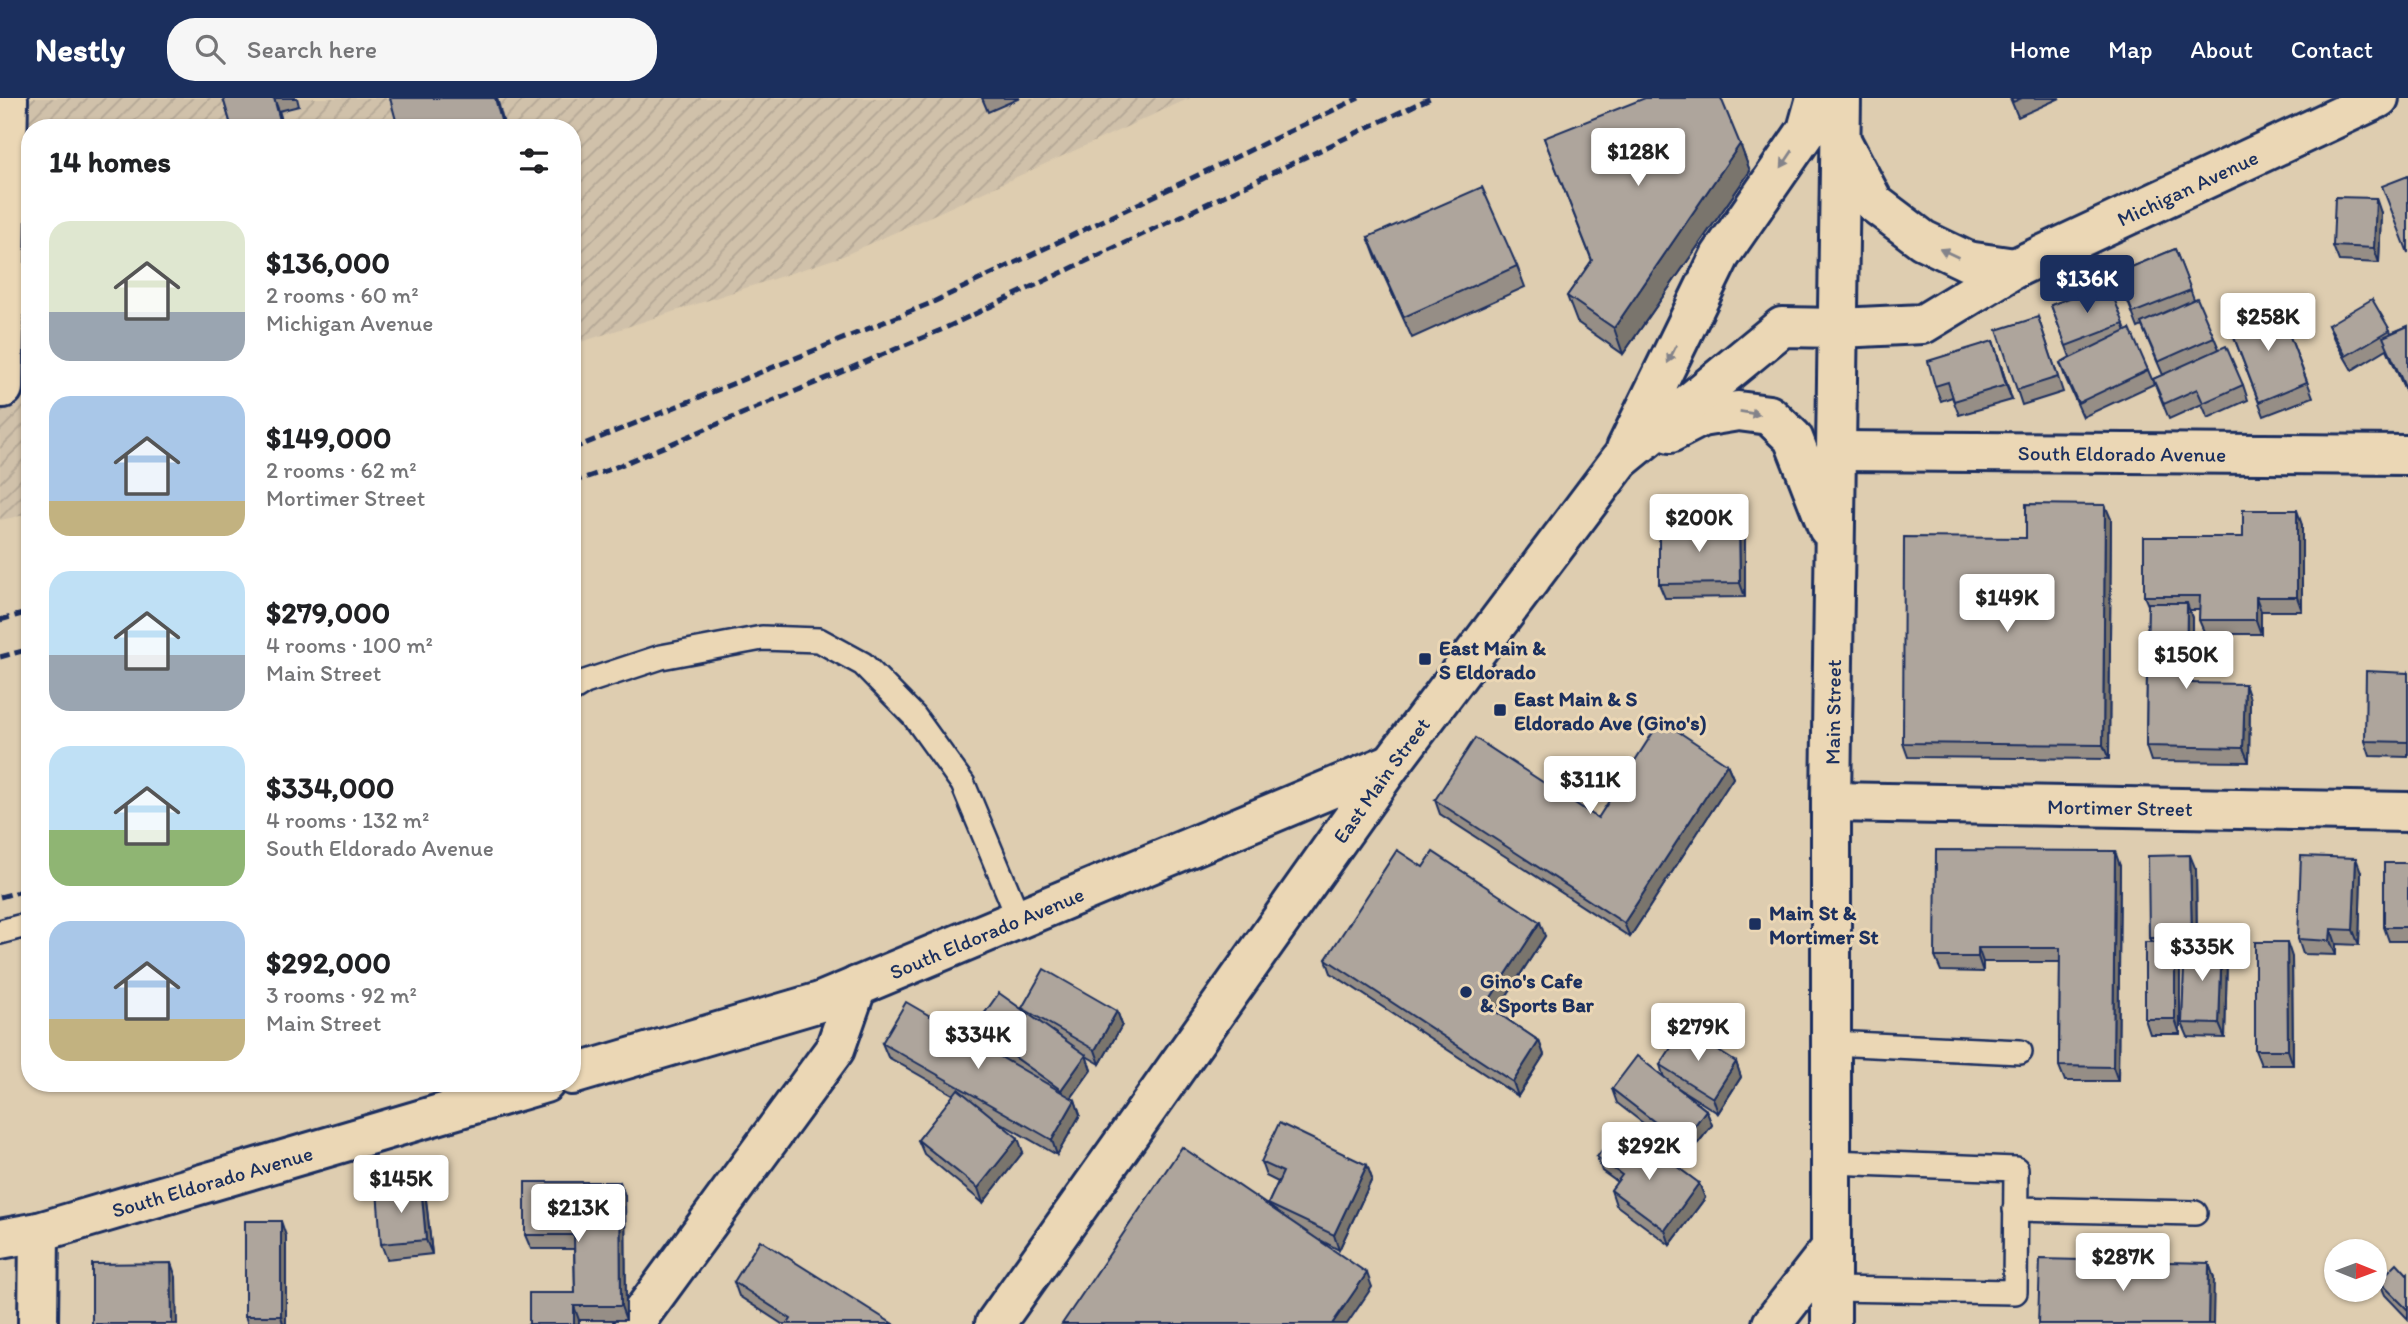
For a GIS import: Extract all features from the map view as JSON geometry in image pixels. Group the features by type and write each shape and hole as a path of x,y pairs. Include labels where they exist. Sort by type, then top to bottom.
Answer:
{"street":[{"path":"1,388 8,98"},
{"path":"1620,460 1720,256 1807,130 1816,98"},
{"name":"Main Street","path":"1831,1306 1831,802 1841,98"},
{"name":"Michigan Avenue","path":"1839,328 1923,324 2015,268 2379,98"},
{"path":"1841,141 1874,203 1923,240 1967,261 2015,268"},
{"name":"East Main Street","path":"995,1324 1392,763 1620,460 1782,327 1839,328"},
{"path":"1620,460 1700,417 1738,411 1769,415 1793,438 1836,547"},
{"name":"South Eldorado Avenue","path":"1837,451 2408,455"},
{"name":"South Eldorado Avenue","path":"581,1072 820,1002 1392,763"},
{"name":"Mortimer Street","path":"1831,802 2408,811"},
{"path":"634,1324 835,1049 857,986"},
{"name":"South Eldorado Avenue","path":"0,1239 39,1232 514,1092"},
{"path":"38,1324 39,1232"},
{"path":"1772,1324 1831,1248"}],"lane":[{"path":"581,684 661,657 762,638 819,640 863,664 914,716 963,784 1019,919"},
{"path":"0,932 21,926"},
{"path":"1831,1044 2020,1052"},
{"path":"1831,1162 2016,1169 2015,1292 1831,1306"},
{"path":"2015,1209 2195,1213"}],"shaded area":[{"path":"0,98 1190,98 843,256 581,342 581,119 21,119 21,516 0,520"}],"building":[{"path":"223,98 274,98 280,119 229,119"},
{"path":"390,98 495,98 501,119 396,119"},
{"path":"1645,98 1721,98 1740,144 1614,328 1567,296 1592,260 1544,138"},
{"path":"2408,176 2408,253 2382,186"},
{"path":"1482,187 1517,266 1404,317 1368,237"},
{"path":"2335,197 2376,198 2374,248 2333,246"},
{"path":"2175,249 2191,290 2133,313 2117,273"},
{"path":"2108,283 2124,324 2066,346 2051,305"},
{"path":"2197,298 2214,337 2158,362 2141,323"},
{"path":"2372,299 2390,330 2346,356 2328,325"},
{"path":"2278,305 2307,382 2259,402 2229,324"},
{"path":"2038,317 2058,377 2017,390 1997,330"},
{"path":"2408,326 2408,394 2383,337"},
{"path":"2130,329 2148,370 2078,403 2060,363"},
{"path":"1993,341 2006,385 1954,401 1948,382 1935,386 1928,361"},
{"path":"2226,346 2243,385 2203,403 2197,389 2164,404 2153,379"},
{"path":"2026,504 2105,505 2103,745 1903,743 1904,537 2026,538"},
{"path":"2243,510 2297,510 2297,597 2256,597 2256,620 2199,620 2200,596 2144,596 2144,537 2243,537"},
{"path":"1659,525 1739,525 1740,583 1659,584"},
{"path":"2148,603 2187,603 2186,683 2245,684 2243,748 2146,746"},
{"path":"2366,671 2408,673 2408,742 2365,741"},
{"path":"1661,720 1727,764 1624,923 1435,800 1475,738 1598,818"},
{"path":"1397,850 1423,867 1433,852 1540,922 1486,1005 1539,1041 1513,1082 1326,959"},
{"path":"1936,850 2115,851 2113,1067 2059,1066 2060,948 1978,948 1978,957 1935,957"},
{"path":"2190,855 2192,938 2149,938 2148,856"},
{"path":"2301,856 2356,858 2353,930 2331,929 2330,941 2298,939"},
{"path":"2384,863 2408,863 2408,927 2384,927"},
{"path":"2185,941 2222,942 2219,1024 2182,1023"},
{"path":"2145,942 2175,942 2175,1019 2145,1019"},
{"path":"2255,942 2287,942 2288,1050 2255,1050"},
{"path":"1044,969 1117,1011 1095,1050 1022,1008"},
{"path":"999,993 1086,1055 1061,1090 974,1028"},
{"path":"906,1002 1075,1100 1052,1140 882,1043"},
{"path":"1683,1029 1736,1062 1713,1098 1660,1065"},
{"path":"1637,1056 1706,1110 1682,1143 1612,1089"},
{"path":"958,1089 1018,1138 978,1188 918,1140"},
{"path":"1279,1123 1367,1165 1334,1235 1268,1204 1283,1172 1261,1162"},
{"path":"1610,1139 1634,1157 1645,1143 1699,1183 1665,1230 1611,1190 1622,1175 1597,1157"},
{"path":"1182,1147 1367,1273 1332,1324 1062,1324"},
{"path":"525,1182 620,1182 621,1306 574,1306 574,1324 529,1324 529,1293 575,1293 574,1235 525,1235"},
{"path":"421,1186 426,1240 381,1244 377,1190"},
{"path":"245,1221 281,1221 281,1316 245,1316"},
{"path":"760,1240 893,1324 788,1324 791,1319 734,1282"},
{"path":"2040,1259 2209,1263 2208,1324 2038,1324"},
{"path":"171,1263 172,1324 92,1324 92,1264"},
{"path":"2397,1263 2408,1273 2408,1310 2387,1289 2387,1273"}],"railway":[{"path":"581,445 931,303 1359,98"},
{"path":"581,479 611,469 941,330 1430,98"},
{"path":"0,620 21,614"},
{"path":"0,657 21,651"},
{"path":"0,897 21,891"}],"place":[{"name":"East Main & S Eldorado","path":"1425,659"},
{"name":"East Main & S Eldorado Ave (Gino's)","path":"1500,710"},
{"name":"Main St & Mortimer St","path":"1755,924"},
{"name":"Gino's Cafe & Sports Bar","path":"1466,992"}]}
